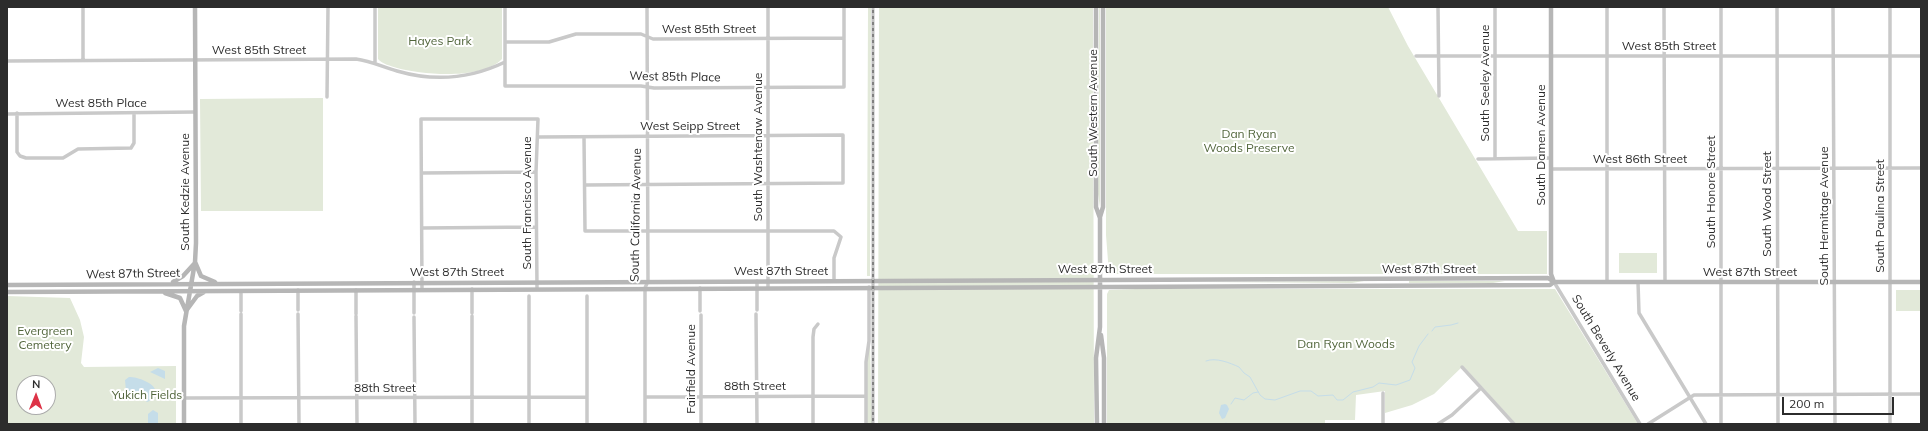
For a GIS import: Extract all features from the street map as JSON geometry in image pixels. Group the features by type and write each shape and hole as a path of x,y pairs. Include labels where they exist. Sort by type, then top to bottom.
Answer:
{"main road":[{"name":"South Kedzie Avenue","path":"184,424 186,311 195,262 195,7"},
{"name":"South Western Avenue","path":"1096,7 1096,207 1100,218"},
{"name":"South Western Avenue","path":"1097,424 1096,358 1100,327 1100,218 1103,207 1103,7"},
{"name":"South Damen Avenue","path":"1551,7 1551,274 1554,282"},
{"path":"168,283 184,276 195,262 201,276 218,283"},
{"name":"West 87th Street","path":"7,285 168,283 1548,278 1554,282"},
{"path":"807,281 807,287"},
{"name":"West 87th Street","path":"7,292 537,288 1550,285 1554,282 1921,282"},
{"path":"298,283 298,290"},
{"path":"154,291 175,295 180,298 186,311 197,296 207,291"},
{"name":"South Western Avenue","path":"1100,327 1104,358 1104,424"}],"street":[{"path":"83,7 83,60"},
{"path":"327,97 328,7"},
{"path":"375,7 375,62"},
{"path":"505,7 505,62"},
{"name":"South California Avenue","path":"645,424 645,288 648,282 647,7"},
{"name":"South Washtenaw Avenue","path":"768,7 768,287"},
{"path":"844,7 844,38"},
{"path":"1438,7 1439,96"},
{"name":"South Seeley Avenue","path":"1495,7 1495,159"},
{"path":"1607,7 1607,282"},
{"path":"1664,7 1665,282"},
{"name":"South Honore Street","path":"1720,7 1721,424"},
{"name":"South Wood Street","path":"1777,7 1778,424"},
{"name":"South Hermitage Avenue","path":"1833,7 1834,424"},
{"name":"South Paulina Street","path":"1890,7 1890,424"},
{"name":"West 85th Street","path":"505,42 549,42 576,34 641,34 653,40 844,38"},
{"name":"West 85th Place","path":"505,62 504,86 768,88 844,87 844,38"},
{"name":"West 85th Street","path":"1416,56 1921,56"},
{"name":"West 85th Street","path":"7,61 356,59 375,62 407,74 444,78 468,75 505,62"},
{"name":"West 85th Place","path":"7,114 196,112"},
{"path":"17,114 18,152 20,156 26,158 63,158 78,150 128,149 132,146 134,113"},
{"name":"South Francisco Avenue","path":"422,173 421,119 538,119 536,172 537,288"},
{"name":"West Seipp Street","path":"538,137 843,135 842,183 768,184"},
{"path":"584,137 585,232 829,231 840,235 834,258 834,280"},
{"path":"1478,159 1551,158"},
{"name":"West 86th Street","path":"1551,169 1921,168"},
{"path":"422,289 422,173 536,172"},
{"path":"585,185 768,184"},
{"path":"422,228 536,227"},
{"path":"757,281 757,424"},
{"path":"414,282 414,424"},
{"name":"South Beverly Avenue","path":"1554,282 1640,424"},
{"path":"1638,282 1639,313 1706,424"},
{"path":"866,424 866,362 869,342 868,287"},
{"name":"Fairfield Avenue","path":"700,288 701,424"},
{"path":"472,289 472,424"},
{"path":"298,290 298,424"},
{"path":"356,290 357,424"},
{"path":"241,291 241,424"},
{"path":"529,296 529,424"},
{"path":"587,296 587,424"},
{"path":"813,424 813,337 814,329 818,324"},
{"path":"1462,367 1482,388 1510,423"},
{"path":"1438,424 1452,415 1482,388"},
{"path":"1383,393 1384,423"},
{"path":"1648,424 1694,395 1921,394"},
{"name":"88th Street","path":"645,397 865,396"},
{"name":"88th Street","path":"184,398 587,397"}],"green space":[{"name":"Hayes Park","path":"378,7 502,7 502,59 493,66 481,70 452,74 436,74 387,65 378,59"},
{"path":"868,7 871,7 870,276 867,276"},
{"path":"879,7 1093,7 1094,424 878,424"},
{"path":"1100,7 1100,207 1098,194"},
{"name":"Dan Ryan Woods Preserve","path":"1106,7 1388,7 1408,46 1518,231 1547,231 1547,274 1109,274 1106,235"},
{"path":"323,98 323,211 201,211 200,99"},
{"path":"1619,253 1657,253 1657,273 1619,273"},
{"path":"1364,281 1352,283 1203,282"},
{"path":"1409,281 1505,281 1493,283 1409,283"},
{"name":"Dan Ryan Woods","path":"1555,289 1638,424 1516,424 1463,366 1434,394 1412,405 1385,413 1385,391 1356,395 1355,420 1325,420 1325,424 1107,424 1107,294 1109,290"},
{"path":"1896,290 1921,290 1921,311 1896,311"},
{"path":"7,296 70,298 80,320 84,337 81,363 84,367 176,366 176,424 7,424"},
{"path":"870,343 872,424 867,424 867,361"}],"water":[{"path":"158,368 165,371 165,379 150,372"},
{"path":"129,377 141,379 153,386 156,392 152,400 147,402 141,396 126,391 125,380"},
{"path":"1225,404 1229,409 1225,418 1222,419 1219,413 1221,405"},
{"path":"153,410 158,413 158,424 148,424 148,414"}],"waterway":[{"path":"1432,331 1435,327 1458,323"},
{"path":"1206,361 1218,360 1239,367 1250,377 1260,395 1265,399 1275,400 1300,391 1311,391 1318,396 1333,395 1337,400 1343,400 1353,392 1373,387 1379,383 1396,385 1410,380 1415,368 1412,362 1419,346 1428,334"},
{"path":"1231,404 1235,398 1244,400 1253,393 1258,392"}],"railway":[{"path":"873,7 873,424"}],"park label":[{"name":"Evergreen Cemetery","path":"45,338"},
{"name":"Yukich Fields","path":"147,395"}]}
